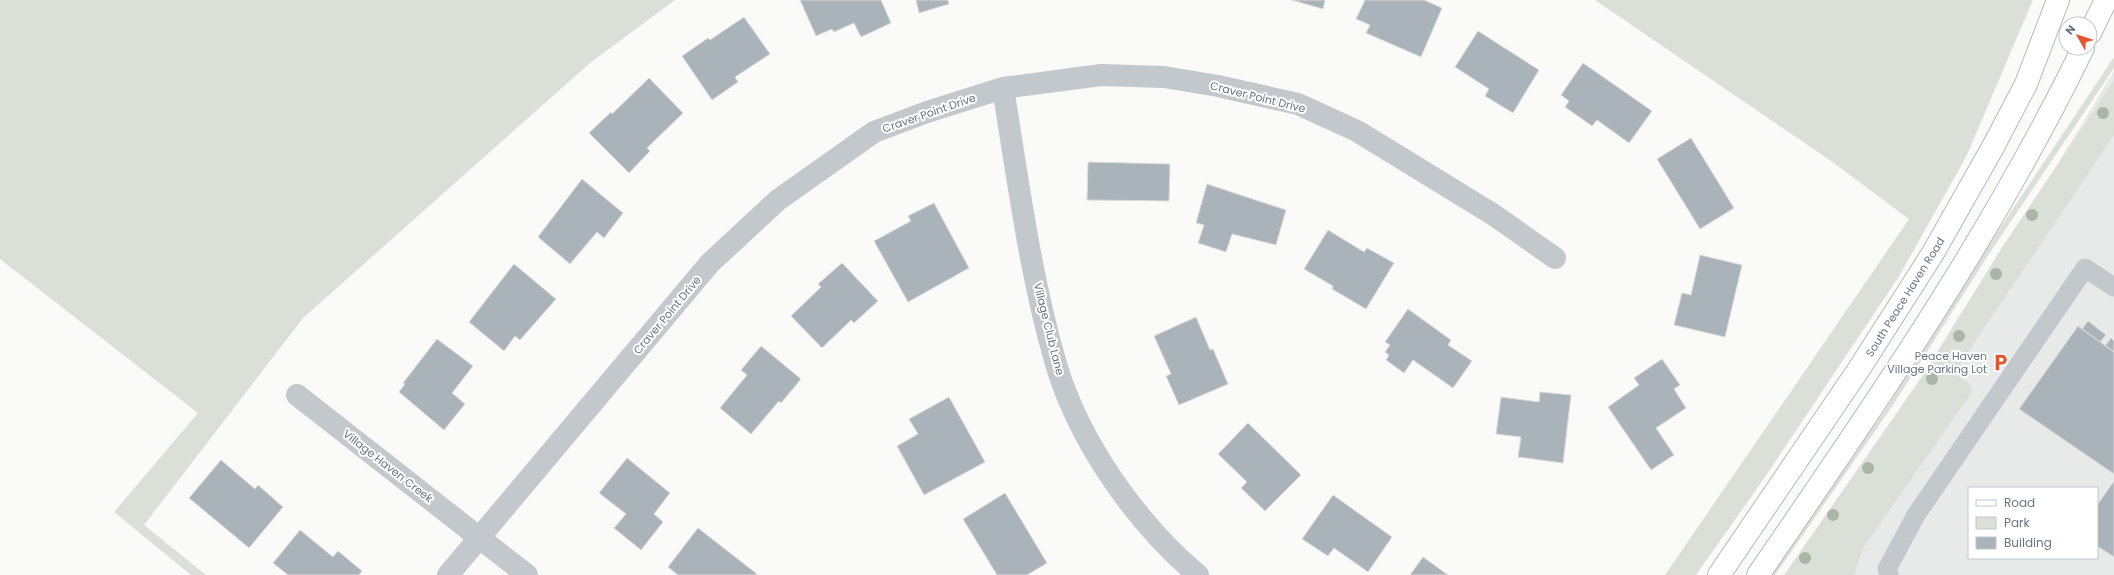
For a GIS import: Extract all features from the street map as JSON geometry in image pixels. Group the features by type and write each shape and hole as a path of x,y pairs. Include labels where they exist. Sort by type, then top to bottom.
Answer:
{"main road":[{"name":"South Peace Haven Road","path":"1719,575 1859,369 1933,253 1993,147 2026,84 2058,0"},
{"path":"2098,16 2106,0"},
{"path":"1758,575 1872,409 1979,241 2046,122 2079,56"}],"street":[{"name":"Craver Point Drive","path":"448,575 710,263 778,200 874,132 927,112 1003,88 1101,75 1164,77 1218,86 1298,104 1357,131 1494,215 1555,258"},
{"name":"Village Club Lane","path":"1003,88 1029,247 1056,365 1068,395 1083,428 1103,463 1131,503 1167,547 1198,575"},
{"name":"Village Haven Creek","path":"297,395 527,575"}],"lane":[{"path":"1889,575 1887,568 1916,515 2085,268 2114,287"}],"shaded area":[{"path":"2114,71 2114,575 1808,575"}],"green space":[{"path":"0,0 675,0 590,63 303,318 144,525 206,575 191,575 114,512 198,413 0,259"},
{"path":"1595,0 2033,0 1966,157 1898,278 1765,477 1696,575 1665,575 1909,219 1831,161"},
{"path":"2114,57 2114,68 1987,257 1893,405 1775,575 1770,575 1885,410 1982,255"},
{"path":"2114,80 2114,135 1954,373 1970,384 1972,392 1863,548 1854,575 1784,575 1921,378 2003,246"}],"building":[{"path":"800,0 881,0 891,23 861,37 854,23 834,32 832,29 816,36"},
{"path":"916,0 948,0 949,4 919,13"},
{"path":"1292,0 1325,0 1323,9"},
{"path":"1365,0 1424,0 1442,8 1421,57 1366,33 1370,25 1356,19"},
{"path":"744,17 770,54 735,77 738,82 712,100 682,56 708,38 710,40"},
{"path":"1478,31 1539,70 1513,113 1485,96 1489,89 1455,67"},
{"path":"1583,63 1652,111 1629,143 1597,120 1592,126 1565,107 1569,101 1561,95"},
{"path":"649,78 683,113 647,148 650,151 629,173 589,133 611,112 612,114"},
{"path":"1691,138 1734,208 1700,229 1657,159"},
{"path":"1088,162 1170,164 1169,201 1087,200"},
{"path":"582,179 623,213 604,238 597,232 570,264 538,237"},
{"path":"1207,184 1286,210 1276,245 1232,234 1226,252 1198,243 1204,225 1196,223"},
{"path":"934,203 969,268 908,302 874,241 911,221 908,216"},
{"path":"1328,230 1364,252 1367,248 1394,263 1366,309 1332,289 1333,286 1304,269"},
{"path":"1700,255 1742,265 1725,337 1674,325 1682,293 1691,295"},
{"path":"842,263 878,301 854,323 851,320 822,348 791,316 821,287 818,284"},
{"path":"514,264 556,299 520,340 515,336 504,351 469,322"},
{"path":"1408,309 1451,340 1448,345 1472,361 1453,388 1413,360 1404,373 1386,360 1389,355 1385,352 1390,345 1385,342"},
{"path":"1196,317 1210,350 1213,349 1228,384 1179,405 1166,376 1171,374 1154,336"},
{"path":"2088,321 2106,335 2100,342 2082,329"},
{"path":"2078,326 2114,352 2114,474 2019,409"},
{"path":"2111,338 2114,341 2114,352 2105,346"},
{"path":"437,339 473,366 452,393 465,404 444,430 399,392 405,384 403,383"},
{"path":"761,346 801,379 781,403 779,401 751,434 720,408 747,375 741,370"},
{"path":"1662,359 1680,385 1674,389 1686,408 1656,428 1674,455 1651,470 1608,407 1639,385 1634,378"},
{"path":"1540,392 1571,395 1563,463 1518,457 1521,437 1496,434 1501,397 1539,402"},
{"path":"949,397 985,462 924,495 897,446 918,434 909,419"},
{"path":"1248,423 1301,475 1265,511 1241,488 1247,482 1218,454"},
{"path":"627,458 670,493 654,514 663,522 641,550 614,528 626,514 599,493"},
{"path":"221,460 255,489 258,485 283,507 249,548 189,498"},
{"path":"2114,481 2114,557 2098,547 2098,504"},
{"path":"1005,493 1047,563 1027,575 997,575 963,519"},
{"path":"1333,495 1392,537 1368,572 1334,548 1328,556 1302,539"},
{"path":"698,528 757,574 678,575 668,567"},
{"path":"300,530 333,557 338,551 362,571 359,575 288,575 273,563"},
{"path":"1423,557 1448,575 1410,575"}],"place":[{"name":"Peace Haven Village Parking Lot","path":"2000,362"}]}
